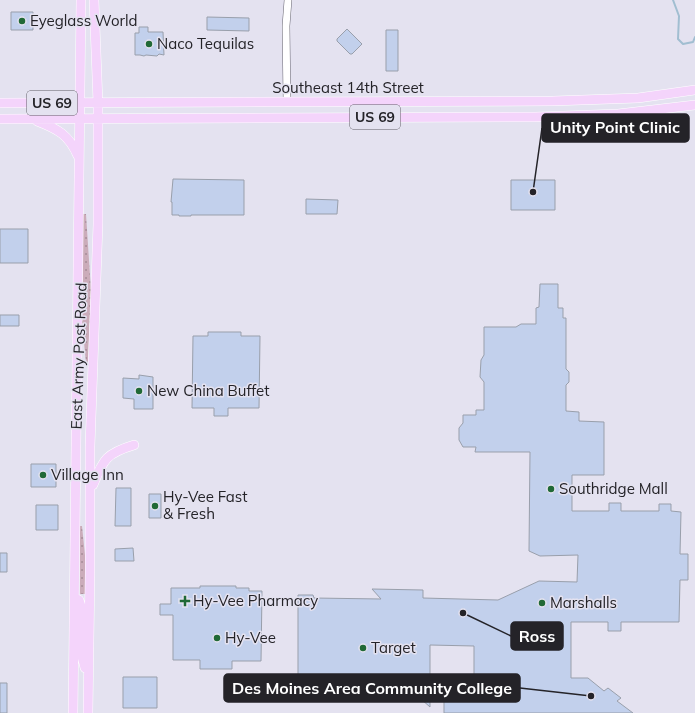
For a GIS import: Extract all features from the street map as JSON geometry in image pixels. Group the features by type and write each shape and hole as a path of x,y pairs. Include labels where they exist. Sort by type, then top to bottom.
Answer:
{"main road":[{"name":"East Army Post Road","path":"73,713 81,0"},
{"name":"East Army Post Road","path":"88,713 92,397 98,224 98,103 94,0"},
{"name":"Southeast 14th Street","path":"0,103 553,101 638,98 695,90"},
{"name":"Southeast 14th Street","path":"0,119 542,117 618,114 695,105"},
{"path":"30,119 54,128 69,140 80,160"},
{"path":"91,492 99,470 105,459 112,453 134,445"},
{"path":"75,598 80,600 83,613 82,656 88,679"}],"street":[{"path":"288,0 286,26 288,102"}],"shaded area":[{"path":"83,214 86,214 91,291 88,363 86,363 82,322"},
{"path":"80,526 82,526 86,565 85,594 80,594"}],"building":[{"name":"Eyeglass World","path":"11,12 33,12 33,30 11,30"},
{"path":"207,17 249,18 249,31 207,30"},
{"name":"Naco Tequilas","path":"139,27 148,27 148,32 163,32 164,55 135,55 135,33 139,33"},
{"path":"347,29 362,44 352,54 350,54 337,41 337,39"},
{"path":"386,30 398,30 398,71 386,71"},
{"path":"173,179 244,180 244,215 172,215 171,202"},
{"path":"511,180 555,180 555,210 511,210"},
{"path":"306,199 338,200 337,214 306,214"},
{"path":"0,229 28,229 28,263 0,263"},
{"name":"Southridge Mall","path":"540,284 558,284 558,308 563,308 563,318 566,318 566,369 569,372 569,382 566,385 566,411 579,412 579,421 604,422 604,475 572,475 572,511 609,511 609,503 621,503 621,511 659,511 659,504 671,504 671,511 681,512 680,554 688,554 688,580 680,580 679,622 621,622 621,631 608,631 608,622 571,622 571,678 588,678 604,691 608,688 621,698 617,701 633,713 444,713 444,691 474,691 474,646 430,645 430,707 421,699 325,698 325,686 317,687 317,682 298,682 298,595 313,595 314,598 381,599 372,589 423,590 423,598 498,600 539,581 577,582 578,555 540,556 529,551 530,452 475,452 476,447 463,447 459,440 459,428 463,423 463,415 476,415 476,410 484,410 484,382 480,377 481,360 484,355 484,327 516,327 521,324 536,324 536,308 539,307"},
{"path":"0,315 19,315 19,326 0,326"},
{"path":"208,332 241,332 241,336 260,336 259,408 228,408 228,416 214,416 214,408 192,408 193,336 208,336"},
{"name":"New China Buffet","path":"139,375 153,377 153,409 134,409 134,399 123,398 123,378 139,379"},
{"name":"Village Inn","path":"31,464 56,464 56,487 31,487"},
{"path":"116,488 131,488 131,526 115,526"},
{"name":"Hy-Vee Fast & Fresh","path":"149,494 161,494 161,518 149,518"},
{"path":"36,505 58,505 58,530 36,530"},
{"path":"133,548 134,561 115,561 115,549"},
{"path":"0,553 7,553 7,572 0,572"},
{"name":"Hy-Vee","path":"200,586 236,586 236,588 249,588 249,591 262,591 261,661 232,661 232,669 200,669 200,660 173,660 173,615 160,615 160,604 171,604 171,588 200,588"},
{"path":"123,677 157,677 157,708 123,708"},
{"path":"0,683 7,683 7,713 0,713"}],"waterway":[{"path":"673,0 679,16 678,39 683,44 693,42 695,37"}],"place":[{"name":"Eyeglass World","path":"22,21"},
{"name":"Naco Tequilas","path":"149,44"},
{"name":"Unity Point Clinic","path":"533,192"},
{"name":"New China Buffet","path":"139,391"},
{"name":"Village Inn","path":"43,475"},
{"name":"Southridge Mall","path":"551,489"},
{"name":"Hy-Vee Fast & Fresh","path":"155,506"},
{"name":"Hy-Vee Pharmacy","path":"185,601"},
{"name":"Marshalls","path":"542,603"},
{"name":"Ross","path":"463,613"},
{"name":"Hy-Vee","path":"217,638"},
{"name":"Target","path":"363,648"},
{"name":"Des Moines Area Community College","path":"591,696"}]}
